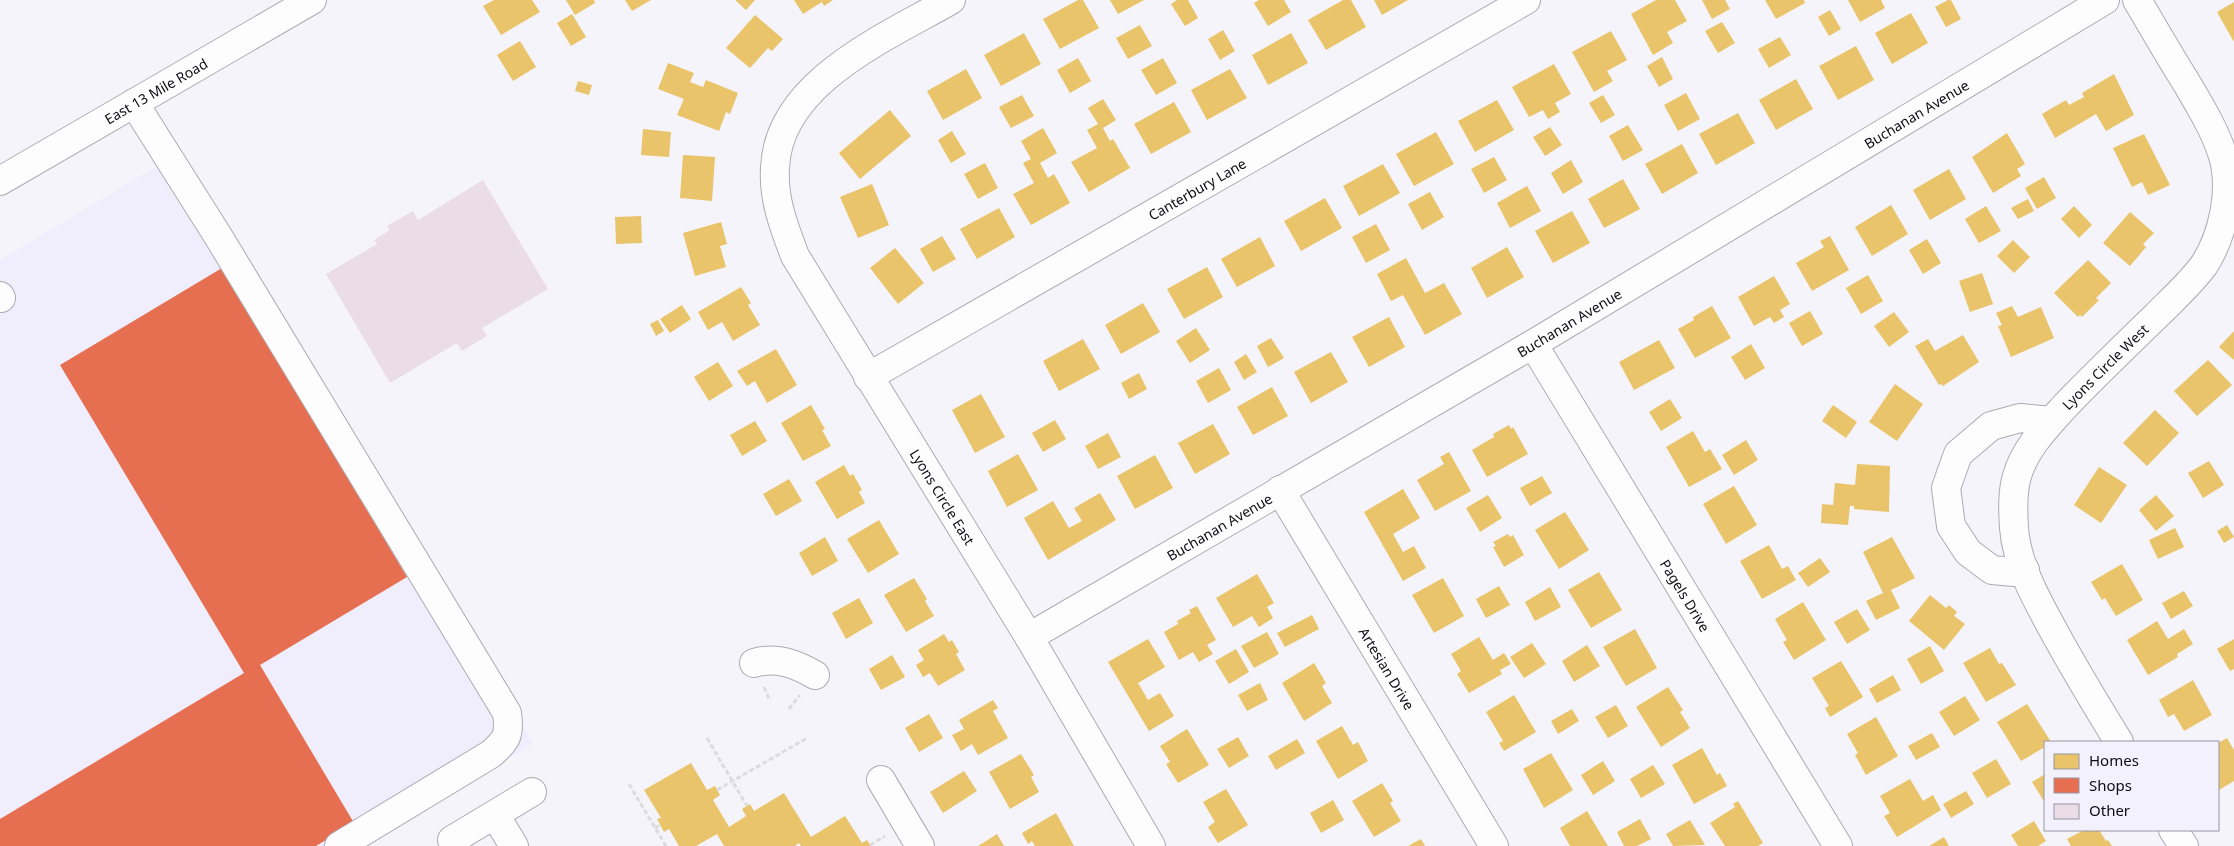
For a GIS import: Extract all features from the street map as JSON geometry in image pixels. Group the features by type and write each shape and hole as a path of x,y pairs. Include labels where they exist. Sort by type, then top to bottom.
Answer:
{"street":[{"name":"East 13 Mile Road","path":"0,180 312,0"},
{"name":"Lyons Circle East","path":"951,0 849,59 830,73 795,110 781,134 775,167 776,196 782,223 795,256 1029,637 1151,846"},
{"name":"Canterbury Lane","path":"868,377 1526,0"},
{"name":"Buchanan Avenue","path":"1029,637 1533,344 2105,0"},
{"name":"Lyons Circle West","path":"2118,741 2084,685 2040,606 2025,570 2014,530 2013,501 2016,477 2026,455 2052,421 2183,289 2204,265 2217,240 2225,205 2226,183 2223,157 2208,120 2136,0"},
{"path":"134,103 218,236 507,713 509,726 506,741 491,754 339,846"},
{"name":"Pagels Drive","path":"1533,344 1838,846"},
{"path":"2025,570 2014,572 1992,570 1968,552 1951,526 1946,488 1958,454 1991,426 2020,418 2052,421"},
{"name":"Artesian Drive","path":"1280,490 1494,846"},
{"path":"754,663 765,660 795,664 810,682"},
{"path":"881,780 920,846"},
{"path":"452,840 532,792"},
{"path":"495,815 514,846"},
{"path":"2175,831 2184,846"}],"path":[{"path":"790,709 810,682"},
{"path":"707,738 747,806"},
{"path":"717,790 806,738"},
{"path":"629,784 666,846"},
{"path":"655,828 660,825"},
{"path":"870,845 893,832"}],"shaded area":[{"path":"181,152 533,744 361,846 0,846 0,260"}],"building: Homes":[{"path":"494,0 532,0 540,12 501,35 483,6"},
{"path":"566,0 594,0 595,3 575,15"},
{"path":"625,0 651,0 632,11"},
{"path":"735,0 755,0 746,10"},
{"path":"794,0 833,0 824,6 822,2 803,14"},
{"path":"1078,0 1083,0 1099,28 1060,49 1043,19"},
{"path":"1110,0 1144,0 1118,14"},
{"path":"1177,0 1188,0 1198,18 1185,26 1171,4"},
{"path":"1259,0 1284,0 1291,12 1268,26 1254,3"},
{"path":"1343,0 1351,0 1366,27 1326,50 1308,20"},
{"path":"1374,0 1408,0 1382,15"},
{"path":"1656,0 1675,0 1687,21 1667,32 1673,43 1653,55 1631,14"},
{"path":"1702,0 1725,0 1730,9 1712,19"},
{"path":"1765,0 1804,0 1805,3 1776,19"},
{"path":"1848,0 1881,0 1885,8 1860,22"},
{"path":"1951,0 1961,19 1946,27 1935,7"},
{"path":"2234,2 2234,42 2217,12"},
{"path":"1830,10 1841,29 1829,36 1818,17"},
{"path":"1911,13 1928,43 1892,64 1875,33"},
{"path":"572,14 586,37 571,46 557,23"},
{"path":"755,15 783,39 772,51 768,48 750,68 726,48"},
{"path":"1722,22 1735,43 1718,53 1705,31"},
{"path":"1140,25 1152,46 1128,59 1116,38"},
{"path":"1223,30 1235,51 1220,60 1208,39"},
{"path":"1611,31 1627,60 1607,71 1613,81 1594,92 1572,52"},
{"path":"1024,33 1041,64 1001,86 984,55"},
{"path":"1291,33 1308,63 1268,85 1252,55"},
{"path":"1780,37 1791,55 1769,68 1758,49"},
{"path":"520,41 536,67 513,81 497,55"},
{"path":"1856,46 1874,80 1838,100 1819,66"},
{"path":"1662,57 1673,79 1659,87 1647,66"},
{"path":"1078,58 1091,81 1070,93 1057,70"},
{"path":"1163,58 1177,83 1156,95 1141,70"},
{"path":"668,63 694,73 690,82 703,87 706,80 738,93 730,114 726,112 719,131 677,115 684,99 658,89"},
{"path":"1554,64 1571,94 1555,103 1560,112 1548,119 1543,110 1529,117 1512,87"},
{"path":"966,69 982,98 943,120 927,91"},
{"path":"1230,69 1247,98 1207,120 1191,90"},
{"path":"2114,74 2134,115 2106,131 2096,114 2055,138 2042,114 2066,100 2069,105 2084,97 2082,93"},
{"path":"1796,79 1813,109 1776,130 1759,100"},
{"path":"578,81 592,85 589,95 575,91"},
{"path":"1686,93 1700,119 1678,131 1664,105"},
{"path":"1022,95 1034,116 1011,128 999,107"},
{"path":"1603,95 1615,115 1601,123 1589,103"},
{"path":"1103,99 1116,120 1103,128 1110,141 1113,139 1130,168 1089,192 1071,162 1097,148 1087,130 1098,124 1088,108"},
{"path":"1497,100 1514,130 1475,152 1458,121"},
{"path":"1174,102 1191,132 1151,154 1134,124"},
{"path":"890,110 911,136 860,179 839,153"},
{"path":"1738,113 1755,143 1716,165 1699,134"},
{"path":"1628,125 1643,150 1623,161 1609,136"},
{"path":"1550,127 1562,145 1545,156 1533,137"},
{"path":"1043,128 1057,153 1040,163 1048,178 1054,174 1070,203 1031,225 1013,194 1034,183 1023,163 1031,159 1021,141"},
{"path":"643,129 671,132 669,157 641,155"},
{"path":"952,131 966,154 951,163 938,140"},
{"path":"1436,132 1454,164 1414,186 1396,154"},
{"path":"2007,133 2025,164 2017,169 2021,176 1993,193 1972,157"},
{"path":"2144,134 2170,185 2148,195 2142,182 2132,187 2113,148"},
{"path":"1682,144 1698,173 1662,194 1645,164"},
{"path":"683,155 715,157 712,201 680,198"},
{"path":"1494,157 1507,180 1484,193 1471,169"},
{"path":"1571,160 1583,182 1563,194 1551,173"},
{"path":"985,163 998,188 978,199 964,174"},
{"path":"1383,164 1400,193 1359,216 1343,186"},
{"path":"1949,169 1966,199 1930,220 1913,190"},
{"path":"2044,177 2056,198 2037,209 2025,188"},
{"path":"1623,179 1640,209 1604,228 1588,199"},
{"path":"872,184 889,225 858,238 840,197"},
{"path":"1527,186 1541,211 1510,228 1497,203"},
{"path":"1430,192 1444,217 1422,230 1408,204"},
{"path":"1325,198 1342,228 1301,251 1284,221"},
{"path":"2028,199 2034,211 2018,219 2011,208"},
{"path":"1891,205 1908,234 1872,256 1855,227"},
{"path":"1986,206 2001,231 1979,243 1965,219"},
{"path":"2074,206 2092,225 2079,238 2061,219"},
{"path":"999,208 1015,237 977,259 960,229"},
{"path":"1572,211 1590,243 1553,263 1535,231"},
{"path":"2130,212 2154,233 2143,244 2146,247 2130,266 2103,243"},
{"path":"641,216 642,243 616,244 615,217"},
{"path":"721,222 727,244 720,246 726,267 695,276 683,233"},
{"path":"1376,224 1390,250 1366,263 1352,237"},
{"path":"942,236 956,259 933,272 920,249"},
{"path":"1830,236 1849,270 1812,291 1796,263 1824,247 1820,241"},
{"path":"1260,237 1275,266 1237,287 1221,259"},
{"path":"1927,239 1941,263 1923,274 1909,250"},
{"path":"2013,240 2030,257 2014,273 1997,256"},
{"path":"1507,247 1524,277 1487,298 1471,268"},
{"path":"895,248 924,283 898,304 870,268"},
{"path":"1406,258 1425,293 1444,283 1462,314 1425,335 1403,295 1391,301 1377,274"},
{"path":"2088,260 2111,283 2096,298 2099,300 2082,317 2080,315 2078,317 2054,293"},
{"path":"1207,267 1223,297 1184,319 1167,289"},
{"path":"1982,273 1993,304 1970,312 1959,281"},
{"path":"1868,275 1883,301 1861,314 1846,288"},
{"path":"1774,276 1790,304 1780,310 1784,317 1774,323 1770,317 1754,326 1738,297"},
{"path":"741,287 751,303 748,305 760,325 733,341 722,322 708,330 698,312"},
{"path":"1143,303 1160,332 1121,354 1105,325"},
{"path":"682,305 691,319 670,333 660,319"},
{"path":"1712,306 1731,338 1695,358 1678,329 1694,320 1693,317"},
{"path":"2012,306 2018,317 2041,307 2054,338 2011,357 1998,326 2002,325 1996,313"},
{"path":"1810,311 1823,334 1802,346 1789,323"},
{"path":"1894,312 1909,332 1889,347 1874,326"},
{"path":"1389,317 1405,347 1369,367 1352,337"},
{"path":"658,320 664,331 656,336 650,324"},
{"path":"1196,328 1210,350 1190,363 1176,341"},
{"path":"2234,331 2234,360 2219,347"},
{"path":"1963,335 1979,362 1943,386 1939,385 1915,346 1928,339 1935,351"},
{"path":"1271,338 1284,358 1268,367 1257,346"},
{"path":"1083,339 1100,369 1059,391 1043,361"},
{"path":"1659,340 1675,368 1634,390 1619,362"},
{"path":"1751,344 1765,368 1745,380 1731,357"},
{"path":"776,349 797,385 767,403 755,381 747,386 737,371"},
{"path":"1331,352 1348,382 1311,403 1294,372"},
{"path":"1246,354 1257,372 1244,380 1234,362"},
{"path":"2208,360 2232,385 2197,416 2174,391"},
{"path":"718,362 733,386 709,401 694,377"},
{"path":"1219,368 1231,390 1208,403 1196,381"},
{"path":"1139,373 1147,389 1129,399 1121,383"},
{"path":"1895,384 1923,404 1897,441 1869,422"},
{"path":"1272,387 1288,416 1253,435 1237,407"},
{"path":"981,394 1005,437 975,453 952,410"},
{"path":"1670,399 1682,418 1661,431 1649,412"},
{"path":"811,405 825,429 822,430 831,446 803,461 781,423"},
{"path":"1833,405 1857,422 1846,438 1822,421"},
{"path":"2155,410 2179,433 2147,466 2123,443"},
{"path":"1055,420 1066,439 1043,452 1032,433"},
{"path":"755,421 767,441 742,456 730,435"},
{"path":"1213,424 1230,454 1195,474 1178,443"},
{"path":"1509,425 1511,429 1513,427 1528,454 1487,477 1472,450 1494,437 1493,434"},
{"path":"1693,431 1705,452 1710,449 1722,469 1689,487 1666,447"},
{"path":"1108,433 1121,457 1098,469 1085,446"},
{"path":"1746,440 1758,460 1734,475 1722,455"},
{"path":"1449,452 1471,491 1435,511 1417,480 1444,464 1440,457"},
{"path":"1018,454 1038,490 1007,507 988,471"},
{"path":"1155,455 1173,488 1135,509 1117,476"},
{"path":"2209,461 2224,485 2203,498 2188,473"},
{"path":"1857,464 1890,466 1889,512 1854,509 1854,506 1850,506 1848,525 1821,523 1822,504 1833,505 1835,483 1855,485"},
{"path":"844,465 850,476 853,474 862,490 859,492 865,503 837,519 815,482"},
{"path":"2099,467 2127,485 2101,523 2074,505"},
{"path":"1542,476 1552,493 1530,506 1520,488"},
{"path":"789,479 802,501 776,516 763,494"},
{"path":"1734,486 1757,525 1726,544 1703,504"},
{"path":"1403,489 1420,518 1393,534 1403,552 1414,546 1426,568 1403,581 1364,512"},
{"path":"1100,493 1116,520 1048,560 1024,518 1053,501 1069,528 1082,521 1074,508"},
{"path":"1488,495 1502,518 1480,532 1466,508"},
{"path":"2156,495 2174,516 2156,531 2139,510"},
{"path":"1565,512 1589,550 1559,569 1535,530"},
{"path":"879,520 899,554 868,573 847,539"},
{"path":"2227,525 2234,537 2224,543 2217,531"},
{"path":"2175,528 2184,547 2158,559 2149,540"},
{"path":"1508,534 1510,537 1513,535 1524,555 1504,567 1493,547 1496,546 1493,542"},
{"path":"825,537 838,561 812,576 799,553"},
{"path":"1892,537 1915,578 1891,590 1900,608 1876,620 1866,601 1883,593 1863,552"},
{"path":"1769,545 1782,569 1788,566 1796,580 1762,599 1740,561"},
{"path":"1820,558 1830,572 1808,587 1798,573"},
{"path":"2122,564 2143,600 2116,616 2105,598 2102,600 2091,582"},
{"path":"1599,572 1622,610 1591,628 1568,590"},
{"path":"1257,574 1274,603 1267,607 1273,618 1259,627 1252,616 1233,627 1216,598"},
{"path":"914,578 927,599 925,601 934,616 906,632 884,595"},
{"path":"1443,578 1464,616 1434,633 1412,595"},
{"path":"1499,586 1510,605 1486,618 1476,599"},
{"path":"1550,587 1561,607 1535,621 1525,602"},
{"path":"2184,591 2193,606 2171,619 2162,603"},
{"path":"1930,595 1946,608 1949,605 1957,612 1954,616 1965,624 1944,650 1909,621"},
{"path":"859,598 873,623 846,639 832,613"},
{"path":"1803,602 1826,640 1794,660 1783,642 1787,640 1775,619"},
{"path":"1197,606 1216,640 1207,645 1213,654 1199,662 1193,652 1179,660 1164,632 1178,624 1177,621 1191,613 1189,610"},
{"path":"1857,609 1870,630 1847,644 1834,622"},
{"path":"1312,615 1319,629 1285,647 1277,633"},
{"path":"2157,621 2168,639 2184,629 2193,644 2177,654 2178,657 2148,675 2127,640"},
{"path":"1635,629 1657,668 1626,686 1603,647"},
{"path":"1267,632 1279,654 1254,668 1241,646"},
{"path":"944,634 949,642 952,640 959,652 956,654 965,670 938,686 930,673 923,677 916,665 924,660 918,650"},
{"path":"1479,637 1493,660 1504,653 1511,664 1500,670 1502,674 1469,693 1457,674 1461,671 1451,654"},
{"path":"1148,639 1165,667 1138,683 1148,700 1160,693 1174,716 1149,731 1108,662"},
{"path":"2234,639 2234,669 2230,671 2217,649"},
{"path":"1532,643 1546,664 1524,678 1510,657"},
{"path":"1587,645 1600,666 1574,682 1562,661"},
{"path":"1930,646 1944,671 1921,684 1907,659"},
{"path":"1990,648 1999,664 2002,663 2016,685 1986,702 1963,663"},
{"path":"1236,649 1249,672 1229,684 1215,661"},
{"path":"892,655 905,677 881,690 869,669"},
{"path":"1841,661 1863,697 1830,717 1825,708 1829,706 1812,678"},
{"path":"1314,663 1326,683 1322,686 1332,703 1304,721 1282,683"},
{"path":"1893,675 1901,690 1877,703 1869,689"},
{"path":"2193,680 2212,715 2184,731 2174,714 2168,717 2159,700"},
{"path":"1260,683 1268,700 1247,711 1238,695"},
{"path":"1668,687 1683,710 1680,712 1690,728 1661,747 1636,707"},
{"path":"1514,695 1536,732 1504,751 1499,743 1503,741 1486,712"},
{"path":"1965,696 1980,720 1954,736 1939,712"},
{"path":"993,700 998,708 993,711 1008,738 978,755 972,744 961,751 952,735 964,729 959,720"},
{"path":"2027,704 2050,741 2044,741 2044,748 2021,761 1997,722"},
{"path":"1616,705 1628,726 1608,738 1595,717"},
{"path":"1572,709 1579,721 1558,734 1551,721"},
{"path":"929,714 943,738 919,752 905,728"},
{"path":"1876,717 1898,756 1866,775 1855,755 1858,753 1847,734"},
{"path":"1342,726 1353,745 1358,742 1368,761 1338,779 1316,741"},
{"path":"1187,729 1209,765 1178,783 1166,764 1170,762 1160,746"},
{"path":"1932,733 1940,747 1916,760 1908,746"},
{"path":"1238,737 1249,756 1229,768 1217,749"},
{"path":"2227,738 2234,750 2234,781 2219,790 2219,742"},
{"path":"1297,739 1305,753 1276,770 1268,756"},
{"path":"1702,748 1717,775 1720,773 1727,786 1694,804 1672,765"},
{"path":"1551,753 1573,790 1544,808 1523,769"},
{"path":"1021,754 1034,775 1031,777 1039,792 1010,809 989,772"},
{"path":"1996,759 2011,784 1987,798 1972,773"},
{"path":"1603,761 1615,781 1593,795 1581,775"},
{"path":"691,763 707,790 715,786 720,795 713,800 729,827 746,816 742,809 750,804 754,811 784,793 811,837 845,816 862,843 867,840 871,846 801,846 799,843 795,846 724,846 717,834 696,846 679,846 669,829 664,832 657,819 661,818 644,790"},
{"path":"1653,765 1665,784 1641,798 1630,779"},
{"path":"964,771 977,791 943,813 930,792"},
{"path":"2044,775 2044,801 2032,782"},
{"path":"1910,779 1923,801 1933,795 1941,810 1897,837 1884,816 1890,813 1880,796"},
{"path":"1382,783 1393,801 1390,803 1401,821 1374,837 1352,801"},
{"path":"1226,789 1248,825 1218,843 1208,827 1215,822 1203,802"},
{"path":"1966,791 1974,804 1951,818 1943,804"},
{"path":"1333,800 1344,820 1321,833 1310,813"},
{"path":"1738,801 1763,843 1758,846 1725,846 1710,823 1735,807 1733,804"},
{"path":"1587,811 1608,846 1570,846 1560,828"},
{"path":"1056,813 1074,846 1035,846 1032,841 1028,844 1022,833"},
{"path":"1640,819 1651,839 1637,846 1624,846 1617,832"},
{"path":"1690,820 1705,845 1673,846 1666,834"},
{"path":"2034,821 2046,841 2038,846 2018,846 2011,835"},
{"path":"2082,831 2100,831 2112,846 2071,846 2067,839"},
{"path":"997,834 1004,846 978,846"},
{"path":"1944,837 1949,846 1929,846"},
{"path":"1421,839 1425,846 1408,846"}],"building: Shops":[{"path":"222,268 407,577 260,665 354,823 316,846 0,846 0,819 244,673 60,365"}],"building: Other":[{"path":"483,180 548,289 482,328 487,336 462,351 457,343 390,383 326,274 377,244 374,240 390,230 387,226 413,211 418,220"}]}
